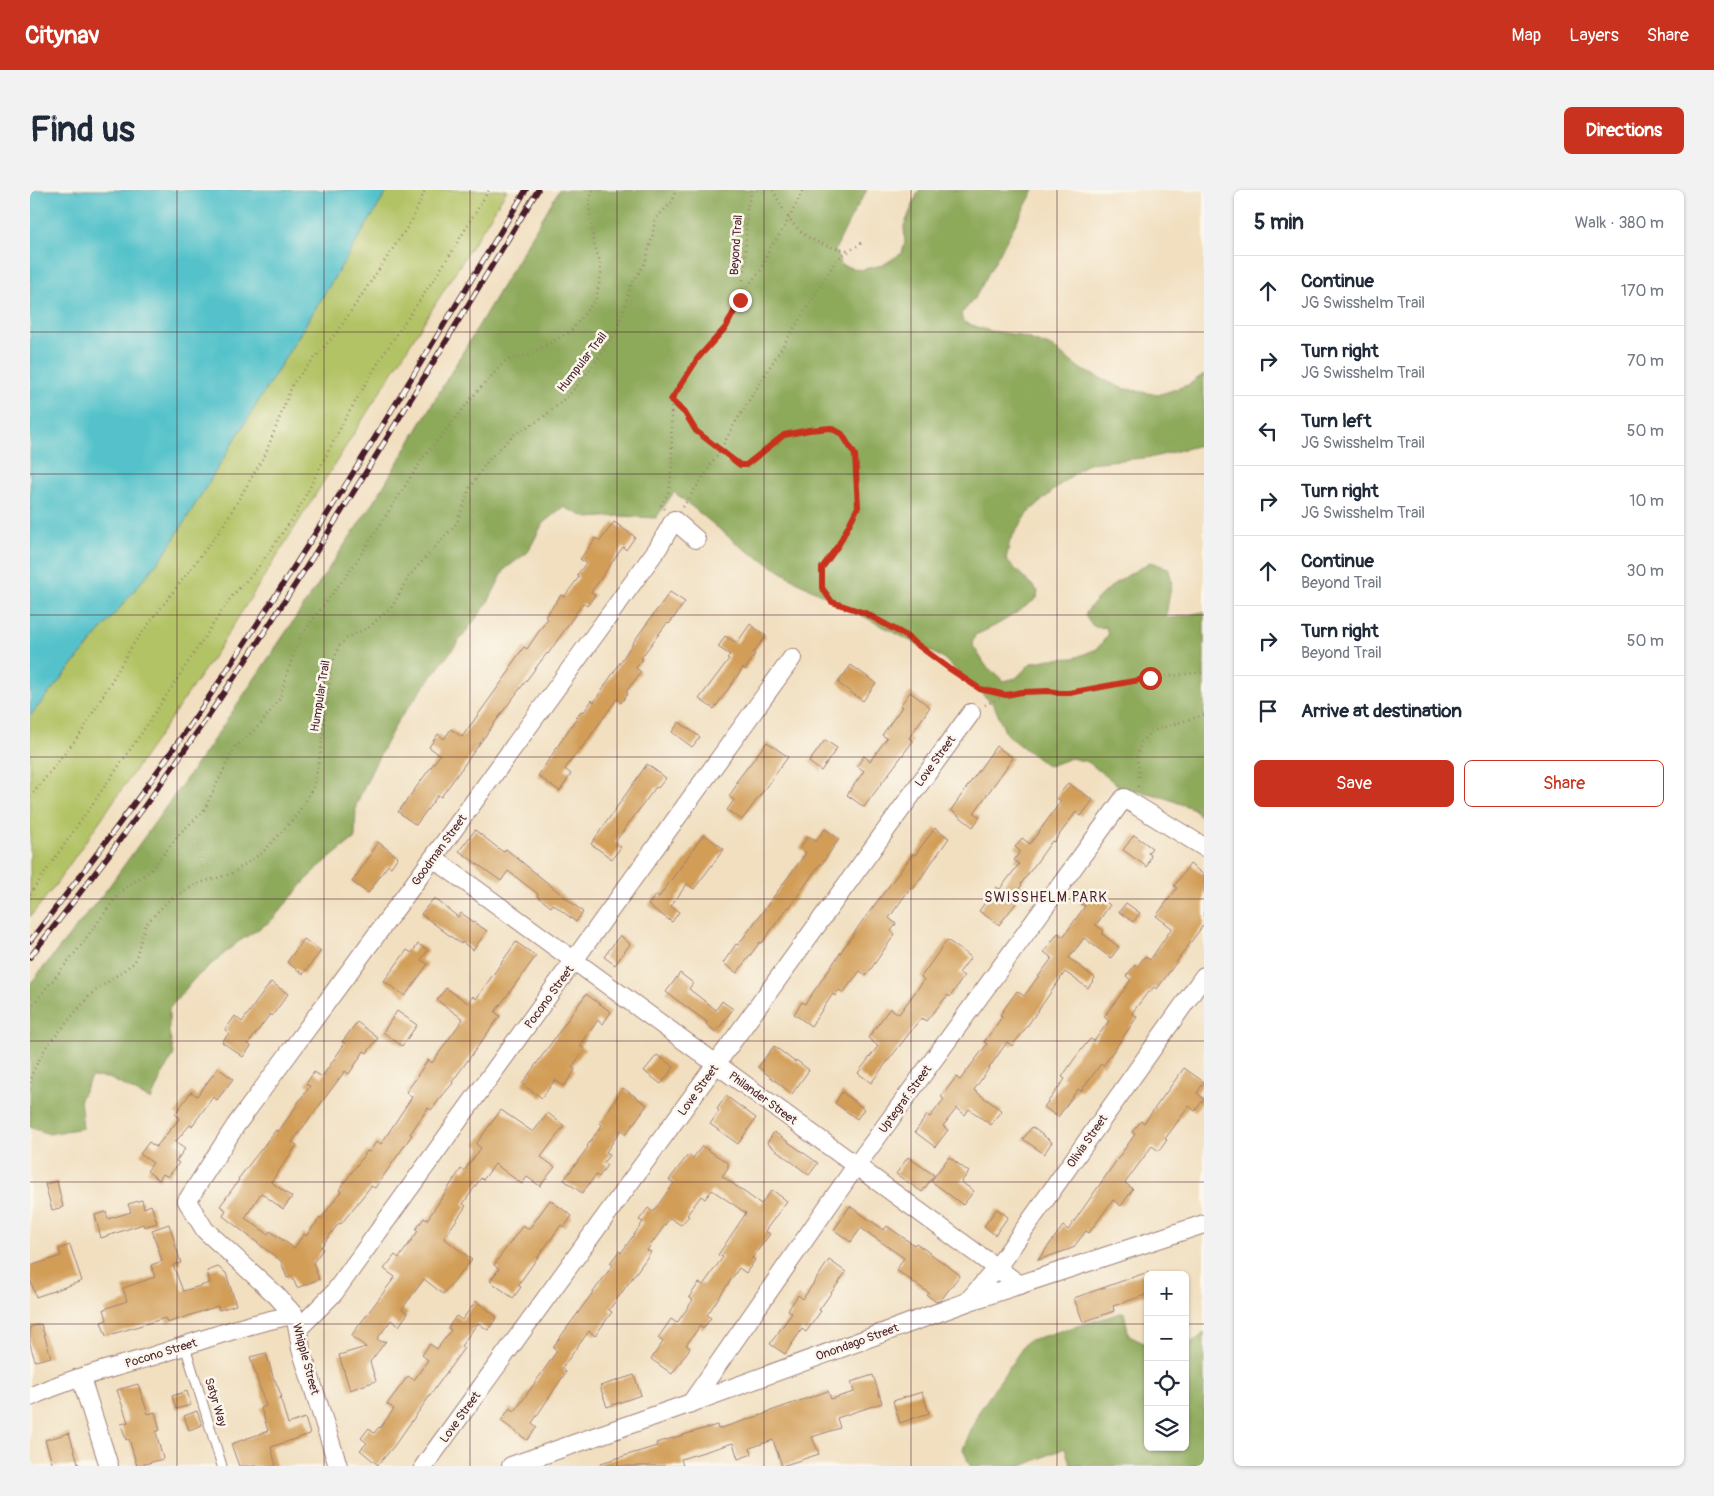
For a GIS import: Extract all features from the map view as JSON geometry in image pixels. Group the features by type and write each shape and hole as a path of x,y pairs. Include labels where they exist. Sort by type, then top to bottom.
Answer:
{"street":[{"path":"674,520 696,539"},
{"name":"Goodman Street","path":"187,1202 236,1126 658,548 674,520"},
{"name":"Pocono Street","path":"30,1397 81,1378 275,1318 296,1322 334,1293 792,658"},
{"name":"Love Street","path":"424,1466 971,713"},
{"path":"1128,801 1204,846"},
{"name":"Uptegraf Street","path":"691,1403 856,1166 1128,801"},
{"name":"Philander Street","path":"433,858 1020,1285"},
{"name":"Olivia Street","path":"967,1302 996,1268 1204,976"},
{"name":"Whipple Street","path":"187,1202 205,1230 276,1295 296,1322 301,1349 338,1466"},
{"name":"Onondago Street","path":"511,1466 691,1403 967,1302 1204,1224"},
{"path":"81,1378 109,1466"}],"lane":[{"name":"Satyr Way","path":"185,1346 222,1466"}],"path":[{"path":"30,797 49,770 81,733 132,646 221,528 266,455 292,383 337,332 412,220 426,190"},
{"path":"30,894 141,734 230,597 257,569 297,512 345,418 381,358 448,258 489,190"},
{"path":"30,1008 120,892 151,870 180,833 202,812 235,747 262,724 280,698 300,637 354,565 422,458 474,394 505,361 529,355 571,331 596,299 601,274 600,262 593,241 589,202 593,190"},
{"name":"Humpular Trail","path":"30,1083 33,1071 46,1047 90,995 134,962 145,925 169,900 199,883 231,874 263,852 298,815 314,786 332,668 339,646 347,638 369,627 392,607 410,576 457,523 470,488 488,460 515,434 541,419 570,395 591,368 616,333 631,285 645,263 655,219 673,201 675,190"},
{"name":"Beyond Trail","path":"671,400 698,358 726,327 740,300 745,266 747,208 752,190"},
{"path":"773,190 788,218 802,235 838,249 851,250"},
{"path":"740,295 761,270 770,248 802,190"},
{"path":"671,400 672,466 669,491 661,505 674,520 720,450 837,259 863,242"},
{"path":"671,400 685,413 696,431 740,465 746,465 784,435 831,428 842,434 855,455 858,507 839,544 822,568 822,588 832,602 865,613 903,634 980,689 1006,695"},
{"path":"971,713 1006,695 1022,692 1050,691 1069,693 1150,678 1204,672"},
{"path":"1128,801 1138,791 1139,771 1137,757 1141,742 1150,732 1204,715"}],"green space":[{"path":"388,190 507,190 214,656 54,887 30,917 30,716 166,552"},
{"path":"559,190 867,190 835,250 841,265 860,270 883,265 902,253 905,243 904,226 919,190 1034,190 975,298 961,314 963,322 990,331 1018,335 1052,347 1082,370 1122,388 1158,395 1188,385 1204,374 1204,444 1154,457 1088,463 1062,483 1029,512 1010,540 1006,560 1038,591 1037,598 992,628 975,635 972,644 986,666 1004,681 1016,678 1031,663 1050,659 1074,658 1097,649 1108,635 1106,627 1098,628 1093,626 1085,615 1105,591 1150,562 1168,568 1172,581 1166,615 1172,618 1204,612 1204,820 1194,809 1160,796 1120,787 1088,762 1071,758 1049,766 1006,734 994,705 943,658 796,581 740,546 674,492 656,518 619,516 588,518 563,507 543,523 528,552 505,569 487,604 397,722 356,805 355,838 315,870 271,921 238,942 194,979 169,1009 169,1032 174,1054 151,1100 109,1078 91,1077 80,1099 83,1128 49,1134 30,1127 30,984 107,889 206,751 380,492"},
{"path":"1124,1312 1129,1336 1144,1343 1144,1451 1189,1451 1189,1344 1204,1332 1204,1466 1071,1466 1065,1448 1022,1466 970,1466 963,1449 978,1413 1027,1341"}],"water":[{"path":"30,190 388,190 166,552 30,716"}],"building":[{"path":"614,522 635,537 626,550 623,547 591,592 595,595 587,606 583,603 548,654 504,710 441,797 438,795 416,825 398,812 440,755 429,747 438,734 444,739 451,729 462,737 511,669 509,668 524,647 527,649 548,618 545,617 561,595 564,597 579,577 577,575 586,563 580,559 596,538 600,541"},
{"path":"670,592 685,602 641,658 643,659 636,668 641,672 626,692 628,693 621,703 617,699 565,769 571,774 560,791 538,776 581,711 584,712 592,700 594,702 637,637"},
{"path":"750,624 766,636 753,653 755,654 745,670 743,668 714,709 699,699 729,659 727,658 730,655 718,647 725,636 737,643"},
{"path":"851,665 876,683 863,701 838,683"},
{"path":"910,692 930,707 909,738 913,741 864,807 847,795 864,771 857,766 864,756 870,761 887,738 882,735"},
{"path":"679,722 700,737 692,747 672,732"},
{"path":"825,740 837,748 821,771 809,762"},
{"path":"767,742 788,757 742,820 727,810 734,800 729,796 738,783 736,782"},
{"path":"996,746 1013,758 974,813 980,817 973,827 951,810"},
{"path":"647,764 666,778 658,788 656,787 615,842 621,847 612,859 591,844"},
{"path":"1068,783 1093,800 1081,816 1076,812 1054,842 1052,841 1012,898 1017,902 999,925 979,911 996,887 1000,889 1019,864 1014,860 1020,851 1015,847 1022,838 1030,844 1061,801 1057,798"},
{"path":"935,828 949,838 913,889 911,887 889,918 896,924 891,931 895,934 866,976 860,971 843,993 839,990 835,996 833,994 811,1026 794,1014 802,1002 805,1004 861,923"},
{"path":"825,829 839,839 789,908 737,973 723,963 806,853 800,848 808,836 816,841"},
{"path":"475,830 503,852 506,849 583,912 576,922 553,904 551,907 537,896 538,894 508,871 501,881 459,851"},
{"path":"704,834 724,849 694,889 687,884 671,906 679,912 672,922 648,905 656,895 659,897"},
{"path":"1134,835 1152,848 1148,853 1151,855 1147,867 1123,850"},
{"path":"378,842 398,857 391,867 388,865 368,893 352,882"},
{"path":"1190,864 1204,875 1204,924 1157,989 1154,987 1148,992 1132,1013 1137,1017 1103,1066 1101,1064 1081,1091 1078,1089 1058,1117 1044,1107 1065,1079 1062,1077 1075,1058 1090,1039 1094,1041 1109,1021 1104,1017 1131,980 1126,976 1135,965 1137,967 1145,956 1150,960 1172,928 1156,916 1177,888 1174,886"},
{"path":"1088,890 1110,905 1096,925 1104,931 1102,934 1119,947 1111,958 1084,938 1069,958 1095,978 1088,988 1065,972 1023,1032 1012,1046 1007,1042 974,1090 1002,1111 991,1125 969,1109 965,1115 957,1108 943,1126 948,1130 935,1147 915,1132 927,1115 930,1117 944,1099 941,1097 956,1077 960,1080 987,1044 984,1042 1002,1017 1000,1015 1017,991 1024,996 1052,958 1044,952 1058,933 1063,937 1085,906 1079,903"},
{"path":"434,898 458,917 461,913 487,931 473,950 462,942 461,944 421,914"},
{"path":"1126,903 1140,913 1133,922 1119,912"},
{"path":"620,935 630,944 615,965 604,957"},
{"path":"304,939 321,951 303,974 287,962"},
{"path":"947,940 971,957 959,973 964,976 950,997 948,995 926,1021 921,1018 871,1083 858,1073 878,1046 868,1038 890,1008 899,1014 924,980 921,977"},
{"path":"516,942 536,956 495,1012 500,1016 453,1083 431,1110 428,1108 410,1134 412,1135 375,1188 371,1186 321,1247 323,1249 313,1263 319,1279 297,1288 292,1276 287,1278 281,1261 223,1216 226,1210 220,1206 238,1179 276,1130 278,1132 298,1104 310,1086 306,1084 314,1072 322,1077 345,1043 342,1042 357,1022 378,1038 367,1053 364,1051 349,1074 345,1071 292,1142 297,1145 271,1182 292,1197 283,1209 261,1193 245,1218 268,1234 270,1231 294,1248 304,1234 306,1236 321,1219 367,1151 369,1152 377,1141 381,1144 412,1097 406,1092 428,1060 432,1063 463,1019 437,1000 446,988 468,1003 473,996 476,999"},
{"path":"418,944 428,950 421,960 428,964 405,996 384,981 407,950 412,953"},
{"path":"680,973 693,983 689,989 716,1010 722,1001 733,1009 716,1032 706,1024 707,1022 666,992"},
{"path":"271,982 288,994 272,1016 270,1014 248,1044 251,1046 243,1057 222,1042 229,1033 225,1030 235,1016 242,1022"},
{"path":"586,994 611,1012 603,1024 598,1020 580,1046 585,1049 572,1067 575,1070 564,1086 555,1080 542,1098 522,1084"},
{"path":"397,1011 417,1025 402,1046 383,1032"},
{"path":"774,1046 809,1070 792,1094 758,1067"},
{"path":"657,1055 674,1067 661,1084 644,1071"},
{"path":"218,1068 233,1079 217,1100 213,1097 192,1126 190,1125 175,1142 185,1149 176,1161 179,1163 168,1177 163,1174 159,1180 147,1171 153,1163 140,1154 149,1142 156,1147 180,1118 175,1114 191,1092 197,1096"},
{"path":"1184,1068 1204,1082 1197,1093 1204,1099 1195,1111 1189,1106 1165,1139 1167,1140 1159,1151 1152,1146 1125,1183 1133,1189 1121,1206 1113,1200 1089,1233 1086,1231 1073,1248 1038,1260 1063,1226 1068,1230 1135,1134 1132,1132 1141,1121 1144,1123"},
{"path":"623,1088 647,1105 626,1134 621,1130 606,1152 610,1154 603,1163 607,1165 599,1177 596,1175 582,1193 564,1180 588,1147 602,1125 600,1123"},
{"path":"842,1092 864,1109 857,1119 835,1103"},
{"path":"726,1096 756,1118 738,1144 710,1124"},
{"path":"501,1110 533,1132 548,1113 564,1126 541,1157 555,1167 540,1186 527,1177 522,1184 495,1164 483,1180 481,1178 463,1204 466,1206 444,1238 472,1260 443,1294 424,1279 402,1309 408,1313 399,1326 391,1320 377,1339 382,1342 386,1341 370,1362 376,1381 350,1390 339,1355 366,1347 351,1336 395,1277 384,1269 395,1255 399,1258 418,1231 416,1229 424,1218 427,1220 461,1169 464,1171 481,1148 476,1144"},
{"path":"1032,1127 1052,1142 1044,1154 1023,1139"},
{"path":"774,1132 818,1163 809,1175 767,1143"},
{"path":"702,1146 728,1163 728,1168 722,1176 761,1204 772,1190 787,1201 765,1231 770,1234 752,1258 755,1260 746,1273 739,1268 707,1315 711,1318 703,1329 700,1326 686,1345 690,1348 672,1374 651,1359 663,1342 658,1338 671,1319 677,1323 693,1300 689,1297 699,1283 703,1285 723,1257 718,1255 746,1213 712,1190 705,1199 701,1196 681,1225 670,1218 647,1250 651,1252 609,1310 612,1312 595,1336 589,1331 562,1368 566,1372 532,1423 537,1427 527,1440 501,1421 510,1408 515,1411 557,1351 553,1347 613,1265 610,1263 619,1251 621,1253 643,1222 639,1220 648,1208 653,1212 674,1183 669,1180 688,1155 693,1158"},
{"path":"908,1157 934,1175 922,1192 896,1174"},
{"path":"949,1157 969,1172 961,1182 974,1191 963,1205 931,1181"},
{"path":"57,1181 63,1207 52,1210 45,1184"},
{"path":"142,1200 144,1208 151,1205 157,1223 144,1227 143,1224 101,1238 95,1215 106,1212 108,1219 131,1212 128,1204"},
{"path":"550,1200 572,1216 564,1227 561,1225 518,1285 521,1287 513,1298 490,1281 499,1269 494,1265 523,1225 529,1229"},
{"path":"850,1206 884,1230 887,1226 914,1245 916,1243 960,1275 941,1300 936,1302 927,1295 929,1293 896,1270 904,1258 861,1228 851,1242 834,1230"},
{"path":"997,1209 1008,1217 995,1235 984,1226"},
{"path":"169,1224 181,1263 173,1265 183,1291 210,1283 207,1271 218,1267 226,1273 236,1305 219,1310 218,1306 167,1323 165,1318 106,1336 101,1322 107,1320 104,1309 127,1301 123,1288 155,1277 151,1265 162,1261 152,1230"},
{"path":"70,1245 82,1281 36,1297 30,1279 30,1266 61,1256 59,1249"},
{"path":"829,1260 846,1272 806,1332 802,1329 785,1354 770,1344 792,1313 788,1310 798,1295 803,1299"},
{"path":"1144,1273 1144,1295 1113,1306 1114,1311 1083,1322 1074,1298"},
{"path":"476,1301 497,1317 488,1330 478,1323 461,1346 464,1348 394,1446 378,1465 360,1450 367,1443 361,1438 369,1428 374,1433 380,1428 394,1409 387,1404 408,1376 414,1380 428,1360 422,1355 430,1344 437,1349 451,1330 448,1328 456,1316 462,1320"},
{"path":"41,1324 51,1357 35,1361 30,1344 30,1327"},
{"path":"266,1353 274,1380 282,1397 280,1397 288,1424 305,1418 310,1434 271,1447 276,1466 239,1466 231,1444 268,1431 261,1408 266,1406 250,1357"},
{"path":"634,1375 641,1395 607,1407 600,1386"},
{"path":"873,1375 882,1403 837,1418 840,1428 812,1437 819,1454 782,1466 773,1440 750,1448 752,1454 738,1459 733,1443 681,1459 683,1466 601,1466 601,1463 657,1446 656,1443 717,1425 718,1429 828,1391 831,1399 854,1392 851,1382"},
{"path":"138,1384 148,1414 155,1412 160,1430 156,1432 163,1459 137,1466 129,1439 126,1440 121,1424 128,1422 117,1390"},
{"path":"187,1391 191,1405 176,1409 172,1396"},
{"path":"922,1392 929,1413 900,1423 893,1401"},
{"path":"197,1411 202,1425 189,1430 184,1416"},
{"path":"69,1433 79,1466 53,1466 45,1440"}],"railway":[{"path":"30,941 86,869 219,682 352,475 526,190"},
{"path":"30,957 138,815 240,669 354,491 538,190"}],"district":[{"name":"SWISSHELM PARK","path":"1046,897"}],"route":[{"path":"740,300 726,327 698,358 671,400 685,413 696,431 740,465 746,465 784,435 831,428 842,434 855,455 858,507 839,544 822,568 822,588 832,602 865,613 903,634 980,689 1006,695 1022,692 1050,691 1069,693 1150,678"}]}
